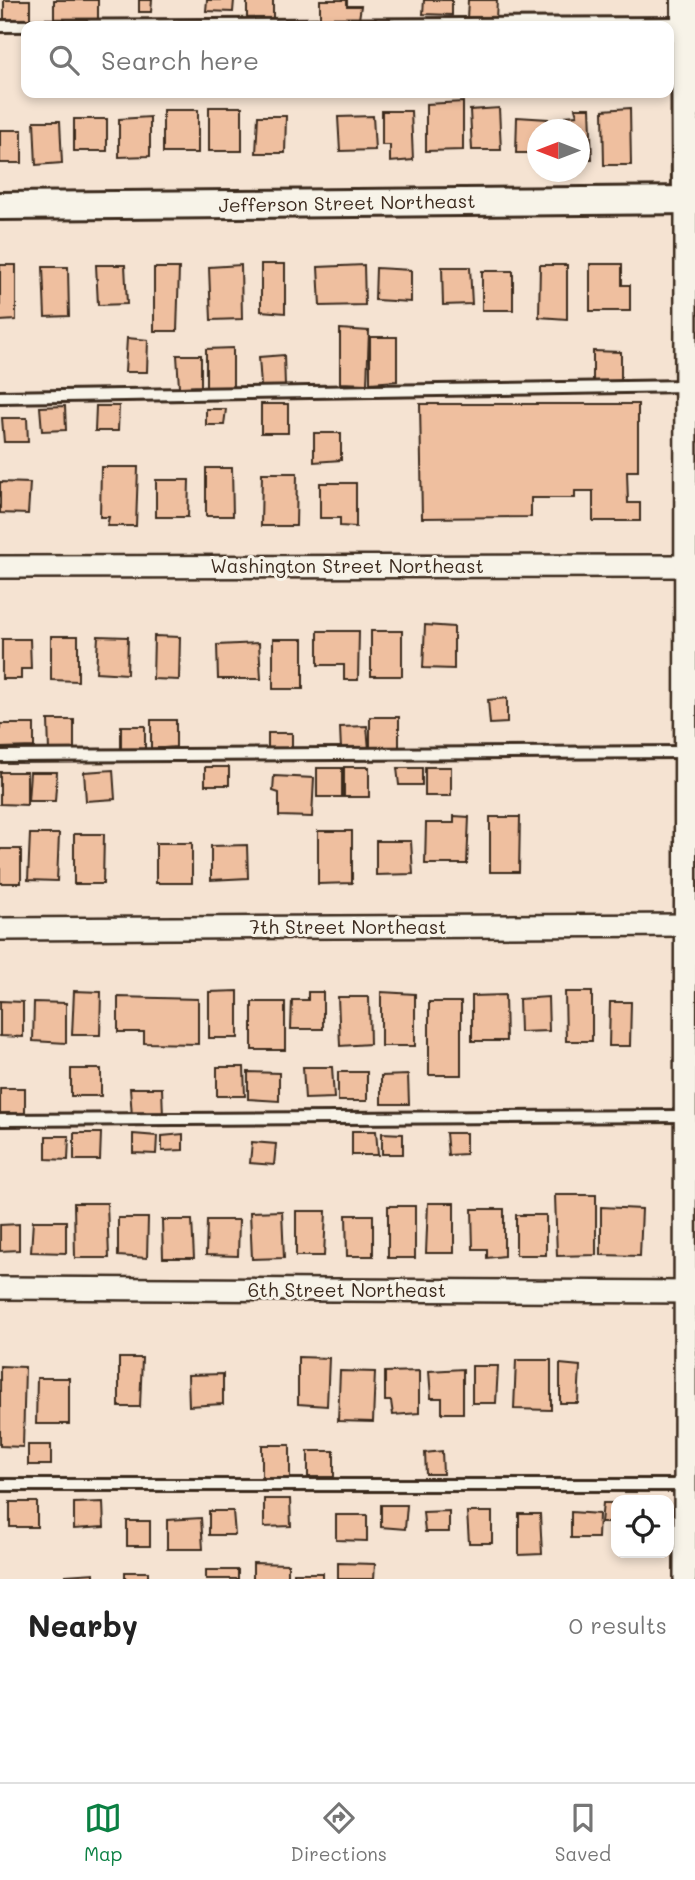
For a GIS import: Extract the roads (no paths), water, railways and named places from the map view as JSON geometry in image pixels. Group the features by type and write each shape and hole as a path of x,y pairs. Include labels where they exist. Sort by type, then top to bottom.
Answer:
{"street":[{"path":"685,1579 690,1485 691,200 688,15"},
{"name":"Jefferson Street Northeast","path":"0,206 691,200"},
{"name":"Washington Street Northeast","path":"0,567 690,566"},
{"name":"7th Street Northeast","path":"0,929 690,925"},
{"name":"6th Street Northeast","path":"0,1288 690,1292"}],"lane":[{"path":"313,21 688,15"},
{"path":"0,26 21,26"},
{"path":"0,397 691,386"},
{"path":"0,756 690,752"},
{"path":"0,1120 690,1116"},
{"path":"0,1485 690,1485"}]}
